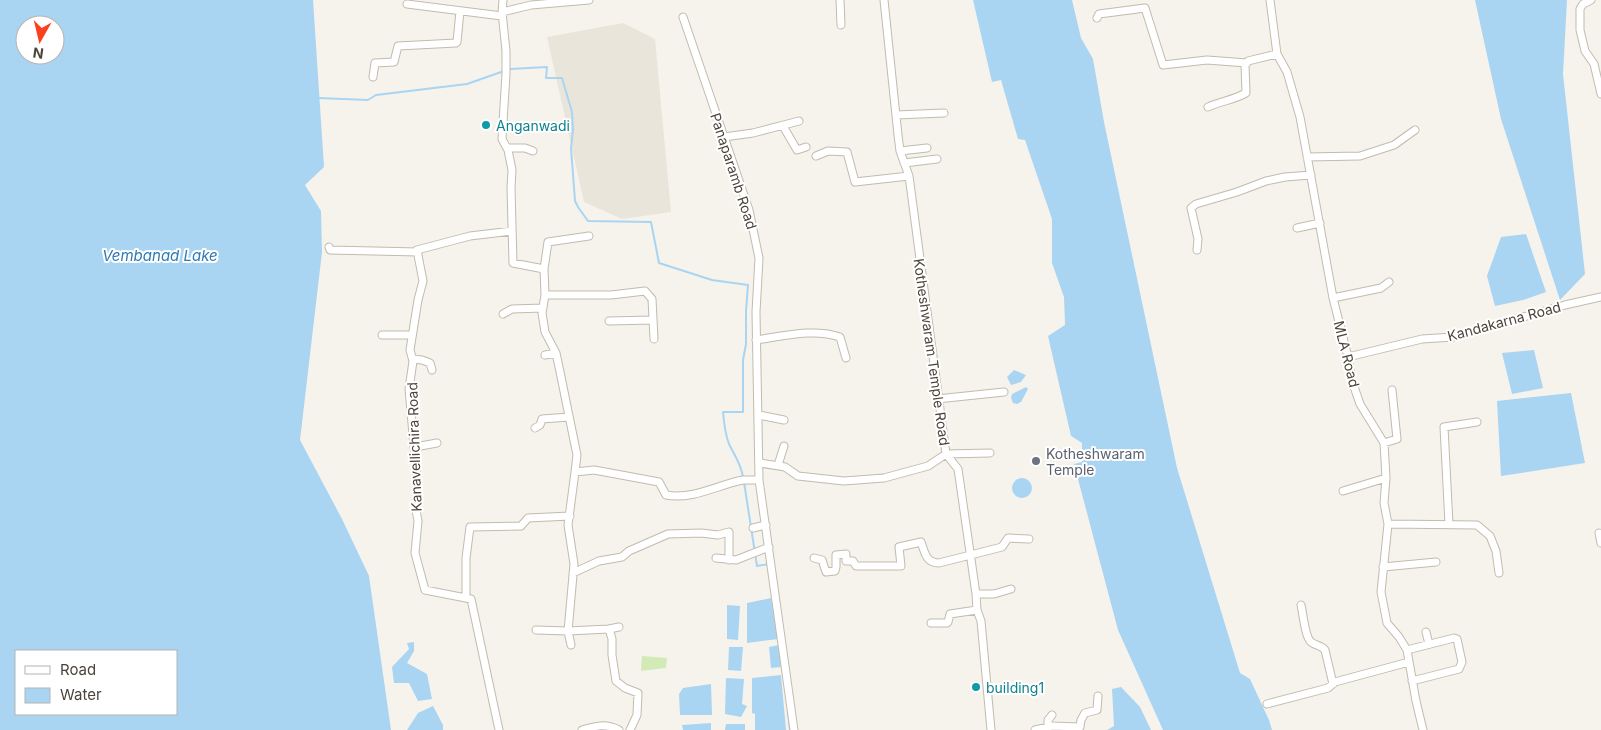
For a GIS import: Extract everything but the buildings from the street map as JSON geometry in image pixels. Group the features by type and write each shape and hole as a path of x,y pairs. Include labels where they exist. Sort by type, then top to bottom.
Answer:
{"street":[{"path":"503,0 502,14 506,51 506,74 502,139 507,148 512,170 513,263 544,269"},
{"path":"406,4 502,14 531,5 589,0"},
{"path":"840,0 841,25"},
{"name":"Kotheshwaram Temple Road","path":"884,0 900,151 909,176 937,399 946,454 958,469 977,610 982,621 991,730"},
{"name":"MLA Road","path":"1270,0 1277,54 1287,72 1300,118 1351,378 1360,404 1384,443 1386,478 1384,503 1388,524 1382,592 1387,623 1399,637 1406,650 1423,730"},
{"path":"1590,0 1580,8 1579,46 1594,64 1601,94"},
{"path":"1097,18 1099,14 1145,8 1164,65 1207,60 1247,63 1248,61 1277,54"},
{"path":"373,77 375,63 394,62 398,46 456,43 460,11"},
{"name":"Panaparamb Road","path":"682,16 750,210 759,258 756,312 759,480 794,730"},
{"path":"1208,107 1222,100 1236,98 1246,93 1245,66 1247,63"},
{"path":"896,115 944,113"},
{"path":"724,137 752,133 799,121"},
{"path":"782,126 796,150 806,147"},
{"path":"1307,156 1360,156 1394,145 1415,130"},
{"path":"507,148 525,148 533,151"},
{"path":"900,151 927,148"},
{"path":"816,156 828,151 847,152 855,182 909,176"},
{"path":"904,163 937,159"},
{"path":"1197,250 1198,239 1192,208 1196,204 1266,181 1311,175"},
{"path":"1297,228 1320,223"},
{"path":"329,247 330,250 418,252 417,250 470,236 512,231"},
{"path":"571,645 568,631 574,564 568,525 577,455 556,353 544,332 542,313 544,308 544,269 548,242 588,236"},
{"name":"Kanavellichira Road","path":"418,252 423,281 410,350 413,359 409,389 415,447 418,521 415,553 425,590 466,598"},
{"path":"1334,298 1381,288 1389,282"},
{"path":"544,295 612,295 645,291 652,299 654,339"},
{"name":"Kandakarna Road","path":"1348,357 1422,339 1454,337 1565,305 1601,297"},
{"path":"503,314 512,308 544,308"},
{"path":"609,321 653,320"},
{"path":"756,340 817,332 831,334 840,337 846,358"},
{"path":"382,335 412,335"},
{"path":"545,355 556,353"},
{"path":"413,359 422,360 430,364 432,370"},
{"path":"1384,443 1397,439 1392,390"},
{"path":"937,399 1004,392"},
{"path":"759,415 784,420"},
{"path":"535,428 540,425 542,419 569,417"},
{"path":"1449,524 1444,427 1477,422"},
{"path":"415,447 437,443"},
{"path":"778,465 784,446"},
{"path":"760,463 785,467 798,476 844,481 884,478 928,466 946,454 990,453"},
{"path":"575,472 594,470 659,482 666,495 675,496 689,496 743,480 759,480"},
{"path":"1343,491 1386,478"},
{"path":"499,730 471,599 466,598 466,558 470,527 522,526 528,518 570,516"},
{"path":"1388,524 1477,524 1490,536 1496,551 1499,573"},
{"path":"753,528 766,525"},
{"path":"573,573 599,561 622,557 629,550 668,534 701,533 718,535 729,532 729,560"},
{"path":"1599,534 1601,543"},
{"path":"814,558 822,560 826,572 835,571 836,555 846,554 846,561 853,561 856,566 902,566 899,547 921,542 928,560 932,563 946,562 1002,547 1008,538 1029,540"},
{"path":"716,558 736,560 769,547"},
{"path":"1384,567 1436,562"},
{"path":"976,594 994,594 1011,590"},
{"path":"1301,605 1307,637 1311,642 1322,646 1325,650 1334,684"},
{"path":"931,623 947,623 950,614 977,610"},
{"path":"536,630 568,631 619,627"},
{"path":"609,629 612,639 612,655 616,681 625,688 638,693 637,715 630,730"},
{"path":"1426,632 1429,644"},
{"path":"1406,650 1450,638 1456,639 1462,662 1459,669 1412,681"},
{"path":"1268,704 1328,688 1335,682 1409,662"},
{"path":"1035,730 1052,726 1080,727 1085,713 1098,710 1098,696"},
{"path":"1048,727 1048,720 1052,715"},
{"path":"582,730 597,725 614,727 619,730"}],"shaded area":[{"path":"623,23 655,39 671,212 622,219 584,202 547,37"}],"green space":[{"path":"642,656 667,658 666,668 641,671"}],"water":[{"name":"Vembanad Lake","path":"0,0 313,0 324,167 305,185 321,211 322,252 300,440 342,519 369,576 391,730 0,730"},
{"path":"973,0 1072,0 1081,38 1093,59 1104,122 1177,468 1240,673 1250,679 1272,730 1163,730 1118,630 1074,464 1082,462 1082,443 1071,436 1048,336 1065,325 1064,297 1052,263 1052,219 1025,140 1018,139 1001,80 992,82"},
{"path":"1475,0 1567,0 1563,74 1585,274 1560,300 1501,119"},
{"path":"1526,234 1546,292 1523,300 1495,306 1487,276 1501,237"},
{"path":"1534,350 1543,388 1512,394 1502,353"},
{"path":"1014,370 1026,375 1021,382 1011,385 1007,377"},
{"path":"1026,387 1028,389 1021,402 1013,403 1012,394"},
{"path":"1571,393 1585,463 1501,476 1497,401"},
{"path":"1022,478 1029,481 1032,488 1029,495 1022,498 1015,495 1012,488 1015,481"},
{"path":"771,598 778,639 747,643 747,603"},
{"path":"727,605 740,606 738,640 727,639"},
{"path":"414,642 414,651 407,663 427,674 432,699 418,701 409,683 394,683 392,667 409,649 407,643"},
{"path":"779,645 781,667 771,668 769,647"},
{"path":"729,647 743,647 741,671 728,670"},
{"path":"781,675 786,730 755,730 755,714 752,713 752,678"},
{"path":"726,678 744,679 742,704 747,706 741,717 725,714"},
{"path":"711,684 712,715 680,715 679,694 683,688"},
{"path":"1121,687 1140,707 1151,730 1107,730 1114,726 1112,689"},
{"path":"433,706 443,725 443,730 407,730 418,713"},
{"path":"711,723 711,730 683,730 682,725"},
{"path":"726,724 745,724 745,730 725,730"}],"waterway":[{"path":"510,69 547,67 546,78 562,78 572,112 571,148 575,201 588,221 651,222 659,263 712,280 748,285 746,344 743,360 743,412 723,412 729,444 743,477"},
{"path":"318,98 368,100 376,95 467,84 504,71"},
{"path":"744,482 757,566 769,564"},
{"path":"788,712 790,730"}],"place":[{"name":"Anganwadi","path":"486,125"},
{"name":"Kotheshwaram Temple","path":"1036,461"},
{"name":"building1","path":"976,687"}]}
